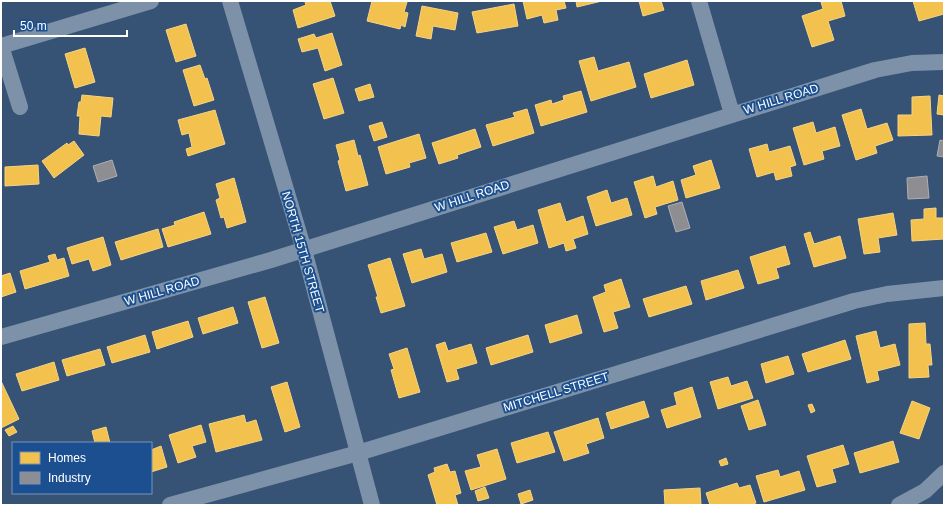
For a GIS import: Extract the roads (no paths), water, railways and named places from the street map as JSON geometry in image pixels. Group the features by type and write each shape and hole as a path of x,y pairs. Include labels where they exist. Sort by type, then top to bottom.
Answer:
{"street":[{"path":"20,107 1,46 150,1"},
{"name":"NORTH 15TH STREET","path":"230,1 304,250 372,505"},
{"path":"699,1 732,114"},
{"name":"W HILL ROAD","path":"1,337 304,250 875,70 912,63 944,62"},
{"name":"MITCHELL STREET","path":"170,505 358,454 854,301 887,294 944,288"},
{"path":"899,505 925,491 944,473"}]}
